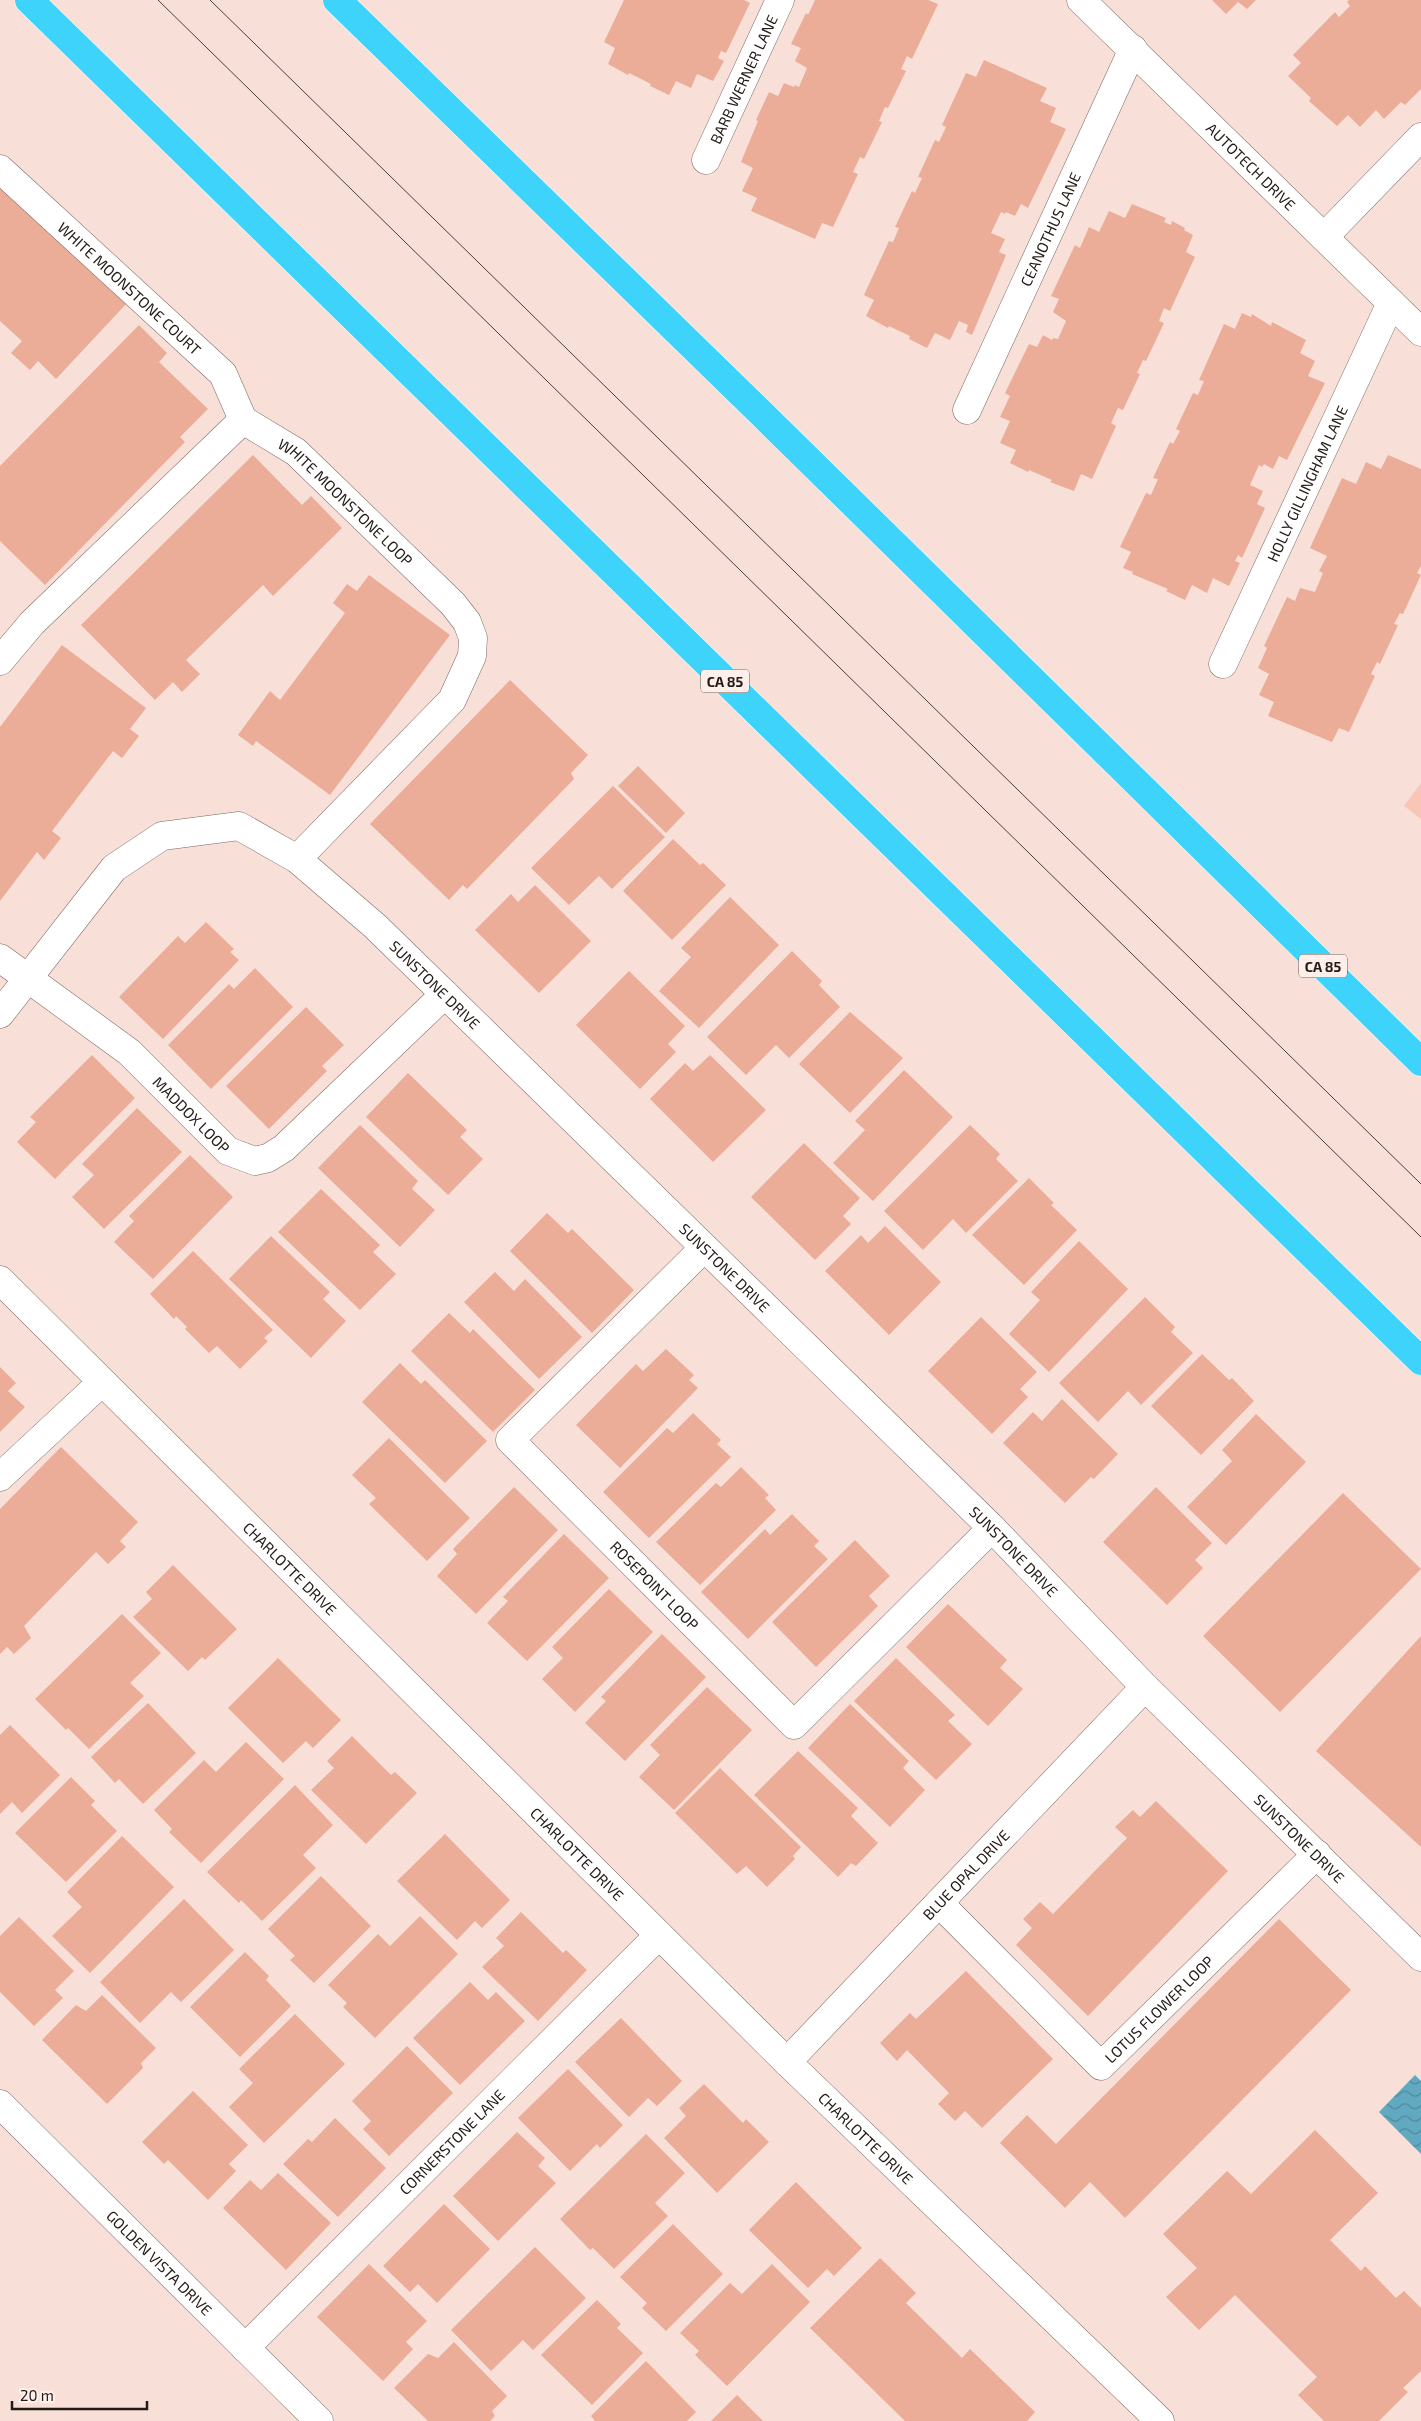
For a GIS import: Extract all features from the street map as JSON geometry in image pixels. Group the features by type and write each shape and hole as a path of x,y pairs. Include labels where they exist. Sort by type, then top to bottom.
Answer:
{"highway":[{"name":"CA 85","path":"29,0 1421,1361"},
{"name":"CA 85","path":"337,0 764,416 1421,1062"}],"street":[{"name":"BARB WERNER LANE","path":"706,160 780,0"},
{"name":"AUTOTECH DRIVE","path":"1081,0 1421,332"},
{"name":"CEANOTHUS LANE","path":"967,410 1133,50"},
{"path":"1324,237 1421,136"},
{"name":"WHITE MOONSTONE COURT","path":"0,169 223,374 243,420"},
{"name":"HOLLY GILLINGHAM LANE","path":"1223,664 1391,303"},
{"path":"0,661 32,623 243,420"},
{"name":"WHITE MOONSTONE LOOP","path":"243,420 296,452 453,604 467,622 473,638 472,656 452,700 438,717 297,859"},
{"name":"SUNSTONE DRIVE","path":"0,1014 26,978 114,868 162,836 239,826 297,859 375,926 992,1528 1145,1687 1421,1957"},
{"path":"0,958 26,978"},
{"name":"MADDOX LOOP","path":"26,978 129,1052 228,1151 255,1161 268,1158 284,1148 445,994"},
{"name":"ROSEPOINT LOOP","path":"704,1248 510,1440 794,1725 992,1528"},
{"name":"CHARLOTTE DRIVE","path":"0,1280 787,2062 1154,2419"},
{"path":"0,1477 102,1382"},
{"name":"BLUE OPAL DRIVE","path":"787,2062 1145,1687"},
{"name":"LOTUS FLOWER LOOP","path":"939,1903 1101,2066 1317,1854"},
{"name":"CORNERSTONE LANE","path":"245,2348 659,1935"},
{"name":"GOLDEN VISTA DRIVE","path":"0,2104 319,2421"}],"shaded area":[{"path":"1421,783 1421,819 1404,806"}],"water":[{"path":"1415,2075 1421,2081 1421,2154 1379,2112"}],"building":[{"path":"624,0 744,0 750,3 726,53 721,51 718,58 724,61 713,81 697,74 691,88 676,81 669,95 650,86 651,84 629,73 628,75 608,64 615,48 604,42"},
{"path":"815,0 928,0 938,4 912,59 907,56 901,69 906,71 888,108 885,107 879,121 882,122 864,159 860,157 853,172 858,174 833,227 822,223 815,239 751,211 757,198 742,191 753,168 741,162 758,121 756,120 769,92 778,96 784,83 799,87 807,68 795,61 801,48 791,44 806,13 808,15"},
{"path":"1212,0 1256,0 1247,9 1238,2 1226,14"},
{"path":"1349,0 1421,0 1421,89 1405,105 1401,102 1384,119 1376,110 1360,127 1348,115 1337,126 1309,101 1311,98 1288,76 1301,63 1293,55 1335,12 1339,17 1350,6 1347,2"},
{"path":"984,60 1047,88 1040,101 1056,108 1050,122 1066,129 1028,208 1021,204 1015,216 1001,212 991,233 1005,239 999,252 1006,255 972,335 966,332 968,325 959,321 950,340 935,333 927,348 909,339 910,336 889,326 888,328 866,316 874,300 864,295 889,241 893,242 899,228 895,227 912,191 915,193 922,178 918,177 935,140 939,142 946,127 942,125 966,73 976,77"},
{"path":"0,185 127,303 56,379 38,361 30,370 11,353 22,341 0,321"},
{"path":"1132,204 1166,218 1164,222 1171,225 1172,221 1185,228 1184,230 1193,235 1186,252 1195,257 1170,311 1164,308 1159,321 1164,323 1146,361 1143,360 1137,373 1140,374 1123,410 1118,408 1111,423 1116,426 1092,479 1081,474 1074,491 1010,463 1016,450 1000,443 1010,421 1000,417 1010,396 1005,393 1029,344 1037,347 1043,335 1052,340 1053,338 1058,339 1066,321 1053,312 1059,299 1051,296 1075,245 1080,248 1089,227 1099,232 1109,211 1125,218"},
{"path":"1242,313 1251,317 1252,314 1271,326 1272,322 1306,340 1300,353 1315,361 1308,376 1325,383 1287,460 1279,456 1273,469 1264,464 1262,467 1259,465 1250,485 1263,491 1257,504 1265,508 1242,558 1238,555 1235,561 1240,563 1229,586 1213,578 1207,593 1192,585 1185,600 1166,591 1168,589 1132,574 1133,572 1123,568 1131,552 1120,547 1146,493 1151,495 1158,479 1153,478 1170,442 1173,444 1180,431 1176,429 1193,393 1198,395 1204,381 1199,380 1224,324 1235,329"},
{"path":"139,325 167,353 159,362 208,409 180,437 185,442 45,585 0,541 0,466"},
{"path":"253,455 302,505 311,496 342,528 273,596 263,585 186,660 200,674 182,692 173,682 155,700 81,625"},
{"path":"1388,455 1421,469 1421,566 1417,573 1421,575 1403,614 1400,613 1394,624 1398,625 1380,664 1377,662 1371,674 1375,676 1349,732 1339,728 1332,742 1268,716 1274,702 1259,695 1269,674 1258,668 1267,648 1264,646 1287,597 1295,601 1300,588 1315,592 1323,573 1319,571 1327,556 1310,548 1342,478 1356,484 1366,462 1381,469"},
{"path":"369,575 450,635 330,795 256,741 253,746 238,735 270,691 280,700 345,613 333,603 347,584 357,591"},
{"path":"62,645 146,708 130,729 139,736 122,758 113,751 52,831 61,838 44,860 37,852 0,901 0,727"},
{"path":"510,680 588,755 571,773 574,779 467,889 463,885 449,900 370,824"},
{"path":"638,766 685,813 666,833 618,786"},
{"path":"613,786 665,837 612,889 599,876 569,905 531,868"},
{"path":"673,839 700,865 703,863 726,885 672,940 623,891"},
{"path":"535,885 591,941 539,993 475,930 511,894 518,902"},
{"path":"730,897 779,945 699,1028 659,991 691,957 681,948"},
{"path":"206,922 234,949 230,952 239,960 163,1039 119,997 178,936 185,943"},
{"path":"792,951 822,981 819,985 840,1007 789,1058 776,1045 746,1075 707,1037"},
{"path":"255,968 293,1007 211,1089 168,1045 229,984 234,989"},
{"path":"629,971 685,1026 668,1044 676,1052 640,1089 576,1025"},
{"path":"306,1007 344,1045 322,1066 327,1071 269,1129 226,1086"},
{"path":"850,1012 903,1058 850,1113 799,1064"},
{"path":"92,1055 135,1098 55,1179 17,1142 36,1122 30,1117"},
{"path":"710,1055 766,1110 713,1162 650,1099 685,1063 693,1071"},
{"path":"904,1070 953,1117 873,1201 833,1163 865,1130 855,1121"},
{"path":"408,1073 467,1130 460,1137 483,1159 448,1195 366,1117"},
{"path":"137,1108 182,1152 104,1229 72,1197 94,1175 82,1164"},
{"path":"360,1125 418,1181 412,1189 435,1210 400,1247 318,1168"},
{"path":"970,1125 1000,1154 996,1159 1018,1181 966,1233 953,1219 923,1250 884,1211"},
{"path":"804,1143 860,1198 843,1216 851,1224 815,1260 751,1197"},
{"path":"190,1155 233,1197 153,1279 114,1242 134,1221 129,1216"},
{"path":"1029,1178 1054,1203 1051,1205 1077,1230 1024,1285 972,1235"},
{"path":"321,1189 380,1245 373,1252 396,1274 360,1310 278,1232"},
{"path":"547,1213 568,1233 572,1229 634,1290 592,1333 510,1251"},
{"path":"885,1226 941,1282 889,1335 825,1271 861,1235 868,1243"},
{"path":"271,1236 330,1292 323,1299 346,1321 311,1358 229,1279"},
{"path":"1079,1241 1128,1289 1049,1372 1009,1334 1040,1300 1031,1292"},
{"path":"193,1251 273,1330 264,1338 268,1341 240,1369 217,1346 209,1353 185,1329 187,1327 176,1316 174,1319 150,1294"},
{"path":"495,1272 514,1291 525,1279 582,1337 539,1379 464,1302"},
{"path":"1145,1297 1175,1327 1171,1332 1193,1353 1141,1405 1128,1391 1098,1422 1059,1383"},
{"path":"449,1313 470,1333 473,1329 535,1390 493,1432 411,1351"},
{"path":"981,1317 1037,1372 1020,1389 1028,1397 992,1434 928,1371"},
{"path":"666,1349 694,1375 689,1380 698,1388 620,1468 576,1425 636,1364 643,1371"},
{"path":"1202,1354 1229,1380 1232,1378 1254,1401 1201,1455 1151,1406"},
{"path":"400,1363 421,1384 425,1380 487,1441 445,1483 362,1402"},
{"path":"0,1367 16,1383 8,1391 25,1407 0,1432"},
{"path":"1062,1399 1118,1454 1094,1479 1091,1477 1065,1503 1003,1443 1033,1412 1042,1421"},
{"path":"693,1413 721,1440 717,1444 731,1457 649,1538 603,1492 667,1428 673,1433"},
{"path":"1256,1414 1306,1462 1226,1545 1187,1507 1232,1461 1222,1450"},
{"path":"389,1438 470,1518 427,1561 369,1504 376,1498 352,1475"},
{"path":"61,1447 138,1522 120,1541 126,1547 108,1564 96,1552 24,1626 31,1638 14,1654 7,1647 0,1654 0,1509"},
{"path":"741,1467 769,1495 765,1498 776,1510 700,1585 656,1542 716,1483 721,1487"},
{"path":"514,1487 558,1530 476,1614 437,1576 457,1554 453,1549"},
{"path":"1156,1487 1212,1543 1195,1560 1203,1568 1167,1605 1103,1542"},
{"path":"1343,1493 1421,1569 1280,1712 1203,1636"},
{"path":"792,1514 819,1541 814,1546 828,1559 748,1639 701,1592 765,1529 770,1535"},
{"path":"564,1534 609,1578 527,1661 487,1623 508,1601 503,1597"},
{"path":"855,1540 890,1576 869,1596 878,1606 816,1667 772,1622"},
{"path":"173,1565 237,1629 205,1660 202,1657 188,1671 133,1617 152,1599 146,1592"},
{"path":"609,1589 653,1632 575,1712 542,1679 563,1658 552,1647"},
{"path":"948,1604 1007,1660 1000,1668 1023,1689 988,1726 906,1647"},
{"path":"122,1614 161,1653 130,1683 144,1696 89,1749 68,1728 66,1730 35,1699"},
{"path":"662,1634 706,1677 625,1761 585,1723 606,1701 601,1697"},
{"path":"1421,1636 1421,1847 1316,1751"},
{"path":"278,1658 341,1720 313,1748 306,1741 283,1763 228,1708"},
{"path":"896,1658 955,1715 948,1721 972,1744 936,1780 854,1701"},
{"path":"707,1687 752,1730 674,1810 639,1777 660,1755 650,1745"},
{"path":"148,1703 196,1753 143,1804 119,1779 115,1783 91,1757"},
{"path":"850,1704 909,1761 903,1768 925,1790 890,1827 808,1748"},
{"path":"10,1725 60,1775 22,1813 12,1802 0,1814 0,1735"},
{"path":"352,1736 391,1775 395,1772 417,1793 366,1844 311,1790 334,1768 327,1761"},
{"path":"246,1742 284,1779 201,1863 169,1832 172,1829 154,1810 204,1760 216,1772"},
{"path":"798,1751 858,1808 851,1816 878,1843 856,1866 851,1863 838,1877 754,1795"},
{"path":"720,1768 801,1847 793,1856 795,1859 767,1887 746,1866 737,1874 675,1813"},
{"path":"71,1777 95,1801 91,1805 117,1831 66,1882 15,1833"},
{"path":"295,1785 333,1825 303,1855 316,1868 262,1921 241,1900 239,1903 207,1872"},
{"path":"1156,1801 1228,1871 1088,2016 1016,1945 1032,1928 1023,1919 1040,1902 1053,1914 1127,1838 1115,1827 1133,1810 1140,1817"},
{"path":"445,1834 510,1900 482,1928 475,1921 457,1940 397,1881"},
{"path":"122,1836 174,1887 90,1973 52,1936 82,1907 67,1892"},
{"path":"321,1876 371,1926 314,1983 290,1960 295,1956 268,1929"},
{"path":"184,1899 234,1950 181,2002 171,1992 140,2023 100,1982"},
{"path":"521,1912 563,1953 566,1950 587,1970 538,2021 482,1967 504,1946 496,1938"},
{"path":"420,1916 458,1954 375,2038 343,2007 347,2003 328,1985 378,1934 390,1946"},
{"path":"19,1917 74,1971 55,1990 63,1998 34,2026 0,1992 0,1936"},
{"path":"1279,1919 1351,1990 1125,2218 1090,2182 1065,2208 1000,2143 1027,2115 1056,2144"},
{"path":"245,1952 269,1976 266,1980 291,2006 240,2057 190,2007"},
{"path":"966,1971 1053,2059 982,2128 965,2111 955,2121 938,2104 949,2093 907,2050 897,2061 880,2043 910,2013 916,2019"},
{"path":"470,1982 488,2000 496,1992 525,2021 460,2085 413,2038"},
{"path":"102,1995 156,2048 141,2063 143,2068 107,2104 42,2040 76,2005 86,2011"},
{"path":"295,2014 345,2064 264,2143 229,2107 253,2083 239,2069"},
{"path":"621,2018 682,2081 657,2106 648,2098 629,2117 575,2062"},
{"path":"407,2046 453,2093 389,2156 363,2129 371,2121 352,2101"},
{"path":"568,2069 623,2125 600,2148 597,2144 570,2171 518,2118"},
{"path":"704,2084 743,2123 746,2119 769,2142 717,2193 664,2138 686,2116 679,2108"},
{"path":"193,2091 248,2145 229,2164 236,2171 208,2200 168,2160 164,2164 142,2142"},
{"path":"335,2118 386,2168 338,2217 283,2164 308,2139 312,2142"},
{"path":"1315,2130 1378,2193 1330,2240 1361,2271 1365,2266 1396,2298 1404,2291 1421,2308 1421,2371 1403,2388 1408,2392 1379,2421 1324,2421 1298,2395 1317,2377 1235,2295 1199,2330 1166,2297 1197,2268 1163,2234 1227,2171 1251,2194"},
{"path":"517,2132 545,2158 538,2166 556,2183 498,2241 453,2196"},
{"path":"646,2134 685,2173 655,2203 668,2216 614,2269 593,2248 590,2250 560,2219"},
{"path":"278,2173 331,2223 286,2270 223,2208 250,2180 261,2190"},
{"path":"796,2182 862,2248 834,2276 827,2269 808,2288 749,2230"},
{"path":"444,2204 490,2249 437,2303 418,2284 410,2292 383,2266"},
{"path":"673,2224 723,2274 666,2331 642,2308 647,2303 620,2277"},
{"path":"535,2247 586,2298 533,2350 523,2340 491,2371 451,2330"},
{"path":"880,2258 916,2293 906,2303 962,2358 970,2349 1035,2412 1027,2421 905,2421 810,2328"},
{"path":"369,2264 427,2321 406,2342 413,2349 383,2381 317,2317"},
{"path":"772,2264 810,2302 727,2386 695,2355 699,2351 680,2333 730,2283 742,2294"},
{"path":"597,2300 621,2324 617,2328 643,2353 592,2405 541,2355"},
{"path":"454,2342 507,2396 492,2411 495,2416 490,2421 428,2421 394,2388 428,2354 438,2358"},
{"path":"646,2361 696,2412 687,2421 595,2421 591,2416"},
{"path":"737,2395 763,2421 711,2421"}],"tram line":[{"path":"158,0 1421,1237"},
{"path":"210,0 1421,1184"}]}
